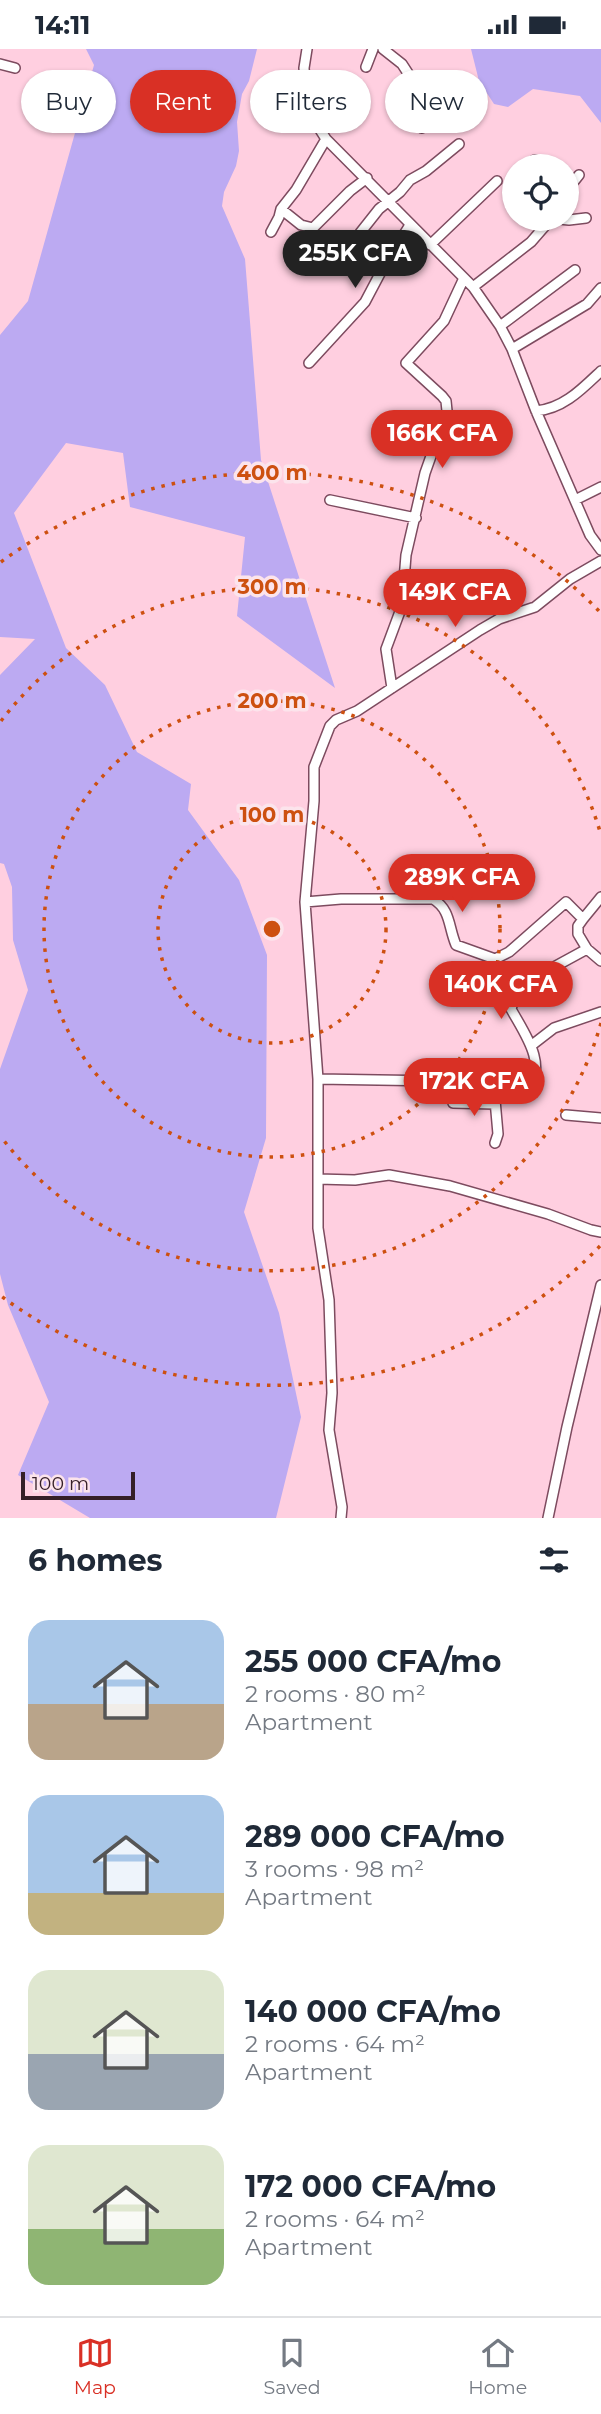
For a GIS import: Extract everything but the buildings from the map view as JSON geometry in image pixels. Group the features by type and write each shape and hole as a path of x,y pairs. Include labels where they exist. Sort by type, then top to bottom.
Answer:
{"street":[{"path":"307,49 304,68 307,109 326,139 473,287 500,326 590,535 601,550"},
{"path":"366,67 373,49"},
{"path":"383,49 405,70"},
{"path":"0,64 15,68"},
{"path":"271,232 281,209 296,190 326,139"},
{"path":"360,233 387,201 400,192 410,180 426,171 459,144"},
{"path":"281,209 301,225 313,228 367,178"},
{"path":"430,245 497,181"},
{"path":"579,219 586,218"},
{"path":"309,363 365,302 410,225"},
{"path":"473,287 531,242 541,231"},
{"path":"500,326 575,270"},
{"path":"392,688 386,649 402,606 406,555 425,473 447,411 446,401 442,396 406,363 444,321 464,278"},
{"path":"512,349 587,304 601,288"},
{"path":"536,411 543,411 570,399 601,371"},
{"path":"575,500 601,487"},
{"path":"330,500 416,518"},
{"path":"341,1518 342,1507 329,1430 332,1393 329,1300 318,1228 318,1079 305,902 314,801 314,767 324,736 336,720 357,711 499,619 535,607 570,579 601,561"},
{"path":"601,897 578,926 578,934 587,949 601,961"},
{"path":"305,902 341,899 433,899 447,912 456,945 495,959 509,953 566,902 583,919"},
{"path":"495,1143 498,1134 495,1100 504,1095 528,1090 534,1083 533,1045 511,1009 513,1002 552,979 554,967 587,949"},
{"path":"533,1045 554,1028 601,1012"},
{"path":"318,1079 439,1081"},
{"path":"453,1103 495,1104"},
{"path":"566,1115 601,1118"},
{"path":"318,1179 327,1181 389,1175 450,1186 601,1232"},
{"path":"548,1518 601,1285"}],"shaded area":[{"path":"86,49 257,49 249,81 242,94 237,122 239,151 236,166 224,192 222,206 245,259 261,460 335,688 237,616 245,537 130,507 123,453 66,443 14,513 66,648 105,685 137,752 191,784 188,810 239,880 267,955 266,1138 244,1212 279,1313 301,1417 276,1518 90,1518 18,1475 49,1402 8,1305 0,1274 0,1069 28,990 13,940 12,887 4,864 0,863 0,675 35,639 0,637 0,335 28,301 75,133 116,133 116,70 93,70 94,65"},
{"path":"471,49 601,49 601,123 580,96 533,89 508,107 494,104 488,95 488,70 476,70"}]}
